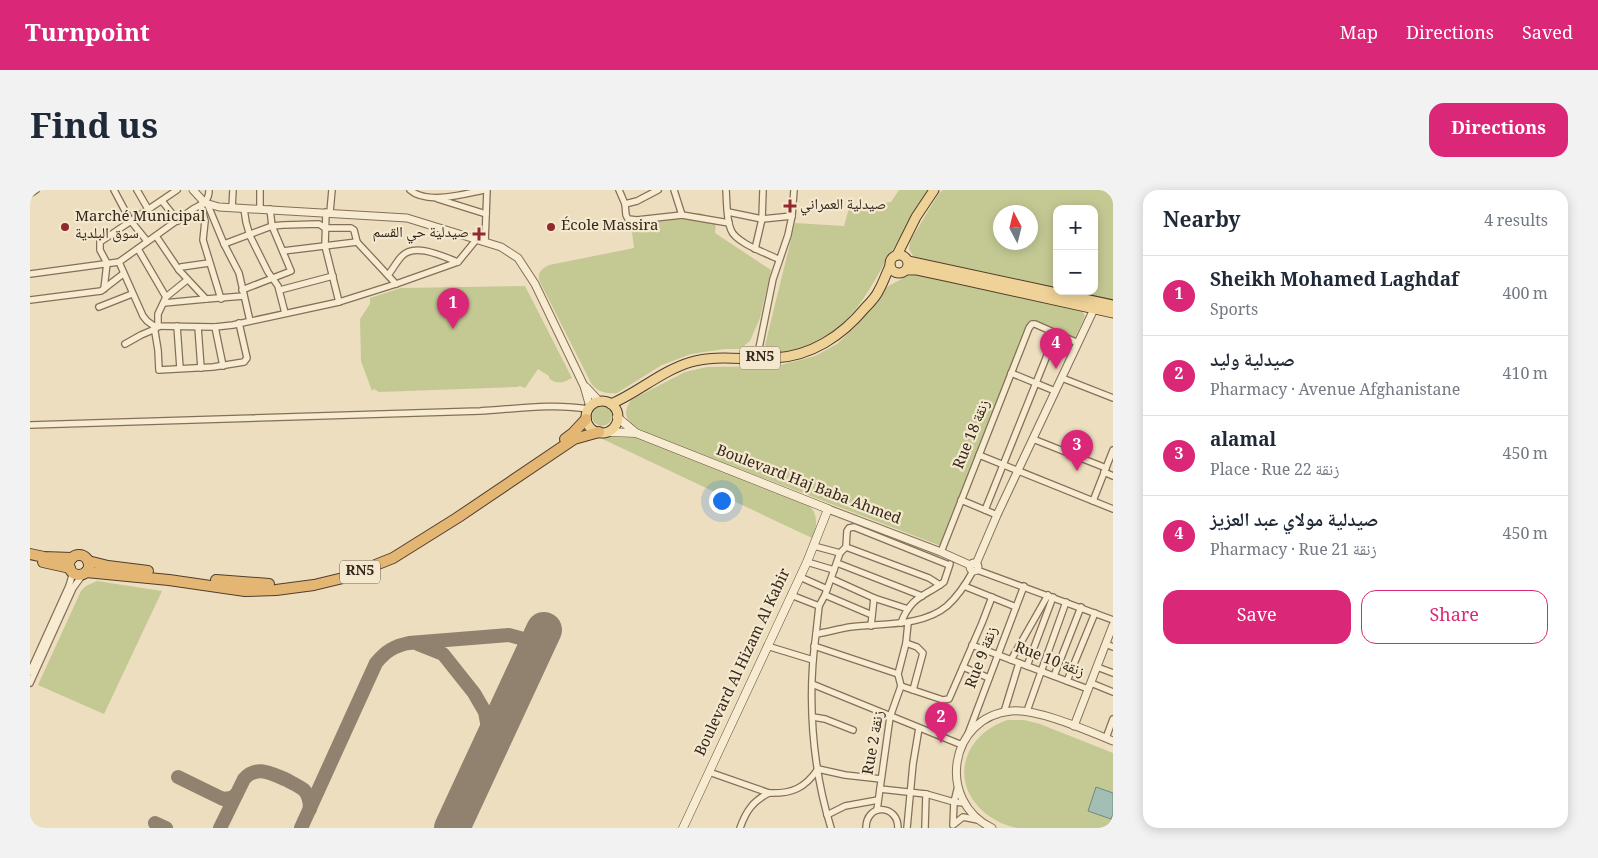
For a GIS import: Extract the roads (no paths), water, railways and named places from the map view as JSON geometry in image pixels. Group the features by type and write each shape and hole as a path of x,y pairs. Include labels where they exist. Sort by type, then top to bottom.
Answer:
{"highway":[{"name":"RN5","path":"30,554 50,557 71,566 79,574 86,569 108,566 217,580 267,584 312,579 354,568 386,555 573,433 587,413"},
{"name":"RN5","path":"86,569 245,591 276,590 314,585 343,578 393,558 457,518 574,439 603,432"},
{"name":"RN5","path":"71,566 77,556 82,556 86,569"},
{"name":"RN5","path":"30,560 71,566"}],"main road":[{"path":"906,266 903,256 897,255 910,228 934,190"},
{"path":"906,266 910,228"},
{"name":"RN5","path":"879,292 892,258 897,255"},
{"path":"890,266 895,272 906,266 917,270 951,274 1096,306 1113,313"},
{"name":"RN5","path":"611,404 628,397 662,374 692,362 720,358 790,356 823,345 857,318 879,292 906,266"},
{"path":"1096,306 1113,305"},
{"name":"RN5","path":"603,432 614,426 617,415 628,397"},
{"path":"600,402 611,404 617,415 636,433"},
{"name":"RN5","path":"587,413 600,402"},
{"path":"587,413 590,428 603,432 636,433"},
{"name":"Boulevard Haj Baba Ahmed","path":"636,433 828,509"},
{"name":"Boulevard Al Hizam Al Kabir","path":"686,826 709,772 807,562 828,509"}],"street":[{"path":"30,194 36,190"},
{"path":"114,190 130,220 147,241"},
{"path":"138,190 148,209"},
{"path":"104,289 107,263 100,250 100,242 177,190"},
{"path":"192,190 204,204 239,273 250,321"},
{"path":"30,274 119,262 147,241 204,204 209,196 209,190"},
{"path":"232,208 233,190"},
{"path":"260,190 260,208"},
{"path":"332,190 325,228 325,246 339,302"},
{"path":"436,198 485,190 485,242"},
{"path":"619,190 625,204 626,215 628,219 634,221 682,215 729,222"},
{"path":"625,204 658,190"},
{"path":"674,190 682,215"},
{"path":"726,190 729,222 734,235 755,249 778,259"},
{"path":"755,249 762,219 763,190"},
{"path":"757,358 778,259 788,235 794,190"},
{"path":"412,191 486,214"},
{"path":"162,201 178,221"},
{"path":"204,204 244,209 260,208 407,218 485,242 510,252 518,258 535,284 584,386 587,413"},
{"path":"204,204 205,221 202,240 221,299"},
{"path":"244,209 250,236 268,272 280,290 285,313"},
{"path":"165,300 221,299 243,293 291,271 272,226 270,209"},
{"path":"728,212 762,219 792,216"},
{"path":"224,244 250,236 272,226 320,224 325,228 351,228 354,230 357,242 396,284"},
{"path":"156,236 179,270 206,299"},
{"path":"125,344 156,327 215,327 339,302 458,262 476,240"},
{"path":"283,251 357,242"},
{"path":"138,249 165,300"},
{"path":"388,275 402,256 412,251 426,250 458,262"},
{"path":"119,262 132,294 147,321 156,327"},
{"path":"179,270 182,267 209,262"},
{"path":"30,300 101,291 124,274"},
{"path":"280,290 333,276"},
{"path":"187,280 165,300 158,314 156,327 159,370 240,364 247,358 236,324"},
{"path":"99,307 132,294"},
{"path":"816,634 849,628 904,623 938,612 947,606 964,586 974,567 1096,306"},
{"name":"Rue 18 زنقة","path":"941,552 1029,328 1032,324 1035,324 1056,333"},
{"path":"177,326 180,368"},
{"path":"198,327 201,368"},
{"path":"215,327 223,366"},
{"path":"985,510 1034,383 1056,333 1078,342"},
{"path":"1011,373 1055,391"},
{"path":"1062,378 1113,398"},
{"path":"584,386 600,402"},
{"path":"30,426 574,407 587,413"},
{"path":"1033,439 1105,470 1113,476"},
{"path":"1093,501 1113,450"},
{"path":"979,455 1113,509"},
{"path":"961,500 997,515"},
{"name":"Boulevard Haj Baba Ahmed","path":"828,509 1113,620"},
{"path":"830,828 818,769 813,717 813,660 819,606 832,579 840,553 846,547 847,531 849,528 854,528 949,565"},
{"path":"814,546 840,553"},
{"path":"846,547 929,578 940,585"},
{"path":"952,557 944,582 922,596 908,609 904,623 906,642 898,674 901,686 943,700 949,699 992,597"},
{"path":"807,562 834,570"},
{"path":"836,563 922,596"},
{"path":"30,683 33,669 69,586 71,566"},
{"path":"33,669 73,588 86,569"},
{"path":"800,576 826,592 872,615"},
{"path":"832,579 874,598 908,609"},
{"path":"964,586 1016,607"},
{"name":"Rue 9 زنقة","path":"966,738 1024,586"},
{"path":"792,594 819,606"},
{"path":"1011,660 1050,596"},
{"path":"1027,666 1050,596"},
{"path":"870,626 874,598"},
{"path":"1027,710 1066,602"},
{"path":"1054,676 1081,607"},
{"path":"1067,681 1095,613"},
{"path":"1074,726 1097,667 1109,645 1113,625"},
{"path":"906,642 917,647 923,653 913,690"},
{"name":"Rue 10 زنقة","path":"972,645 1067,681 1113,692"},
{"path":"767,646 813,660"},
{"path":"814,646 898,674"},
{"path":"1004,712 1020,663"},
{"path":"963,667 989,678"},
{"path":"1097,667 1113,673"},
{"path":"812,684 962,746"},
{"name":"Rue 2 زنقة","path":"877,810 890,717 901,686"},
{"path":"978,820 964,803 958,786 956,766 966,738 981,722 1004,712 1027,710 1110,740 1113,719"},
{"path":"813,717 825,719 853,730"},
{"path":"866,828 869,816 877,810 891,812 897,818 898,828 907,828 913,764 919,728"},
{"path":"818,769 845,776 881,779"},
{"path":"740,828 750,806 758,798 769,793 789,792 802,786 810,781 818,769"},
{"path":"709,772 769,793"},
{"path":"953,826 954,802 958,786"},
{"path":"880,789 926,794 964,803"},
{"path":"925,828 926,794"},
{"path":"827,815 845,806 878,800"},
{"path":"953,826 963,817 978,820 992,828"}],"water":[{"path":"1096,787 1113,793 1113,814 1111,819 1088,811"}],"place":[{"name":"صيدلية العمراني","path":"790,206"},
{"name":"Marché Municipal سوق البلدية","path":"65,227"},
{"name":"École Massira","path":"551,227"},
{"name":"صيدلية حي القسم","path":"479,234"},
{"name":"Sheikh Mohamed Laghdaf","path":"453,329"},
{"name":"صيدلية مولاي عبد العزيز","path":"1056,369"},
{"name":"alamal","path":"1077,471"},
{"name":"صيدلية وليد","path":"941,743"}]}
